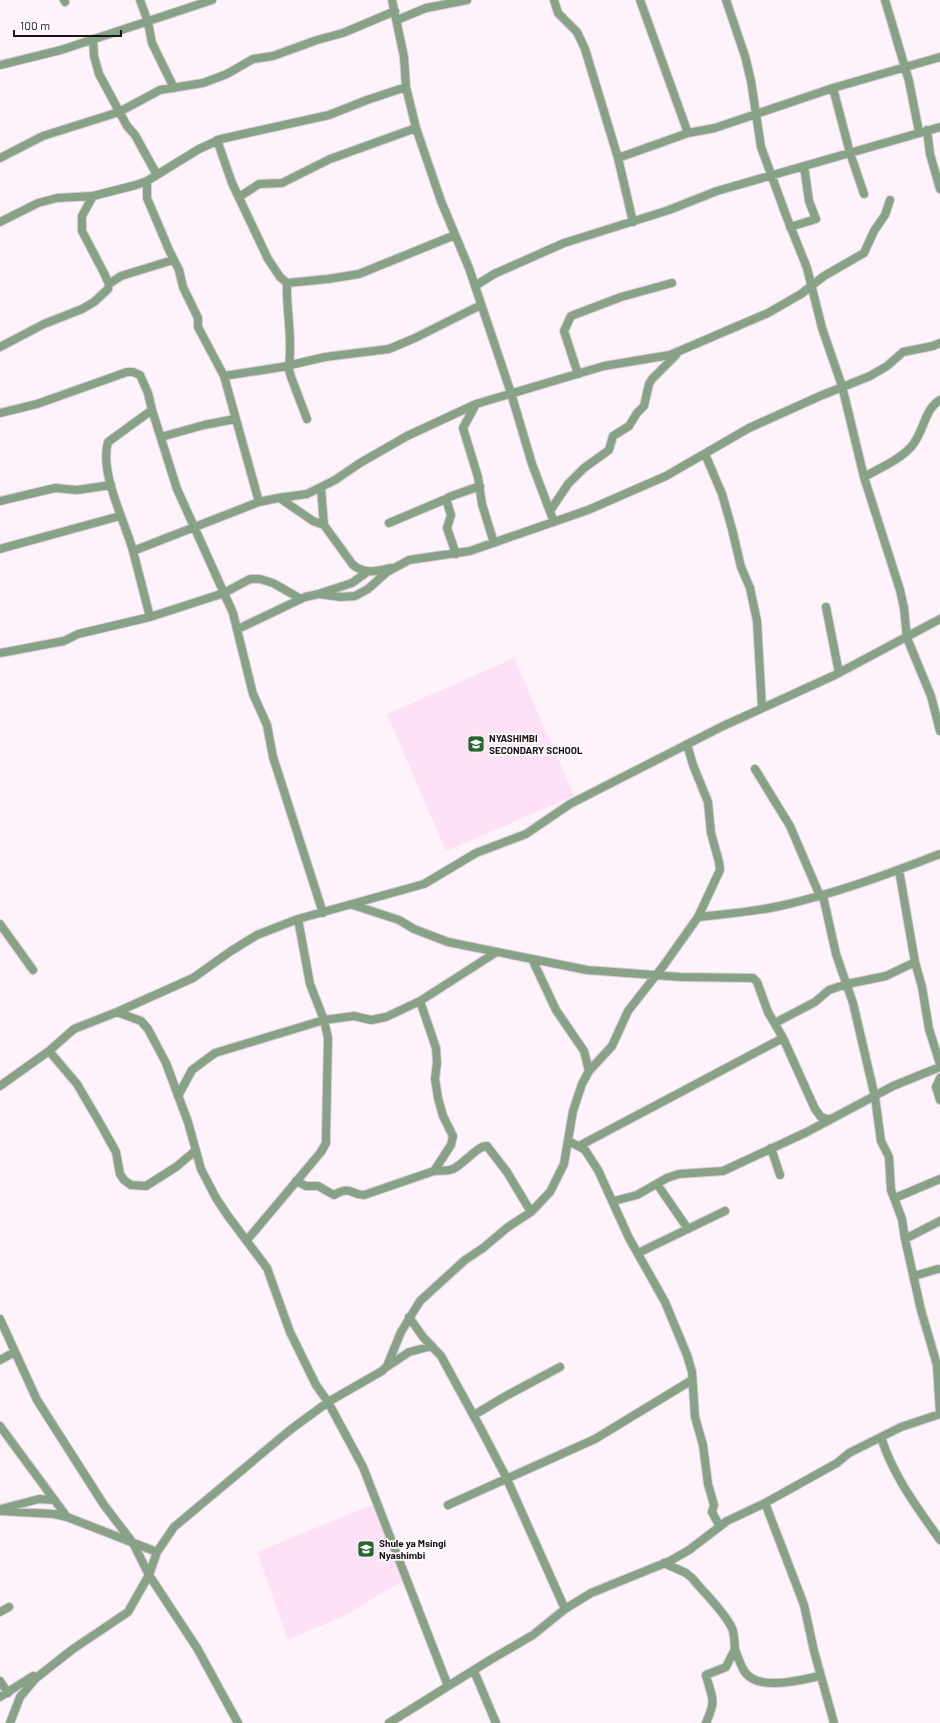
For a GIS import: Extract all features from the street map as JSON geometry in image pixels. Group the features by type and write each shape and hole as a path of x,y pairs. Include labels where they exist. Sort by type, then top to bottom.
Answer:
{"street":[{"path":"140,0 148,22 152,43 174,88"},
{"path":"0,65 61,50 212,0"},
{"path":"392,0 404,57 406,87 416,128 441,201 456,235 475,286 511,393 532,464 554,522"},
{"path":"397,20 426,8 467,0"},
{"path":"554,0 558,13 577,32 585,49 618,158 633,222"},
{"path":"640,0 688,133"},
{"path":"726,0 745,56 751,81 759,138 771,176 807,268 822,328 842,386 864,477 900,590 904,608 907,638 931,696 940,731"},
{"path":"885,0 940,189"},
{"path":"0,158 43,136 119,112 160,90 203,83 227,74 253,59 273,56 317,40 342,33 395,11"},
{"path":"93,39 94,56 99,74 127,126 136,136 158,174"},
{"path":"618,158 688,133 715,128 833,88 940,57"},
{"path":"0,222 50,199 93,196 147,181 199,149 217,140 329,115 406,87"},
{"path":"833,88 850,153 864,194"},
{"path":"475,286 494,274 564,243 669,210 717,191 940,127"},
{"path":"239,198 259,184 282,183 330,159 416,128"},
{"path":"217,140 239,198 268,259 280,277 287,283 359,274 456,235"},
{"path":"790,227 816,220 809,201 804,166"},
{"path":"147,181 145,191 147,198 173,260 179,270 183,287 198,318 198,327 224,376 230,393 235,419 259,502"},
{"path":"93,196 82,216 82,231 109,284"},
{"path":"133,551 259,502 307,494 321,488 407,436 476,404 604,366 654,359 683,350 768,313 801,294 811,285 864,252 874,231 885,215 890,200"},
{"path":"0,347 94,302 104,294 109,284 121,276 173,260"},
{"path":"287,283 286,298 291,349 289,366 291,377 307,419"},
{"path":"578,374 564,331 571,316 621,297 672,283"},
{"path":"224,376 289,366 325,357 389,349 481,305"},
{"path":"319,594 341,597 355,596 368,589 396,567 416,558 456,554 494,543 588,510 666,476 706,454 740,432 880,370 903,352 933,346 940,343"},
{"path":"550,511 568,484 584,468 609,450 613,436 629,426 636,413 644,406 649,384 652,379 667,362 683,350"},
{"path":"0,413 37,404 98,381 133,372 140,375 177,489 224,593 238,629 253,694 267,726 273,757 323,914"},
{"path":"864,477 895,460 912,446 931,408 940,400"},
{"path":"476,404 463,428 480,486 482,504 494,543"},
{"path":"150,617 129,536 120,516 111,485 106,449 108,442 152,410"},
{"path":"161,437 204,425 235,419"},
{"path":"706,454 722,494 741,567 750,588 757,621 762,707"},
{"path":"0,501 55,488 77,490 111,485"},
{"path":"389,523 449,497 480,486"},
{"path":"321,488 324,524 353,565 368,572"},
{"path":"281,499 313,521 324,524"},
{"path":"446,499 451,515 447,528 456,554"},
{"path":"0,549 120,516"},
{"path":"238,629 301,599 352,583 368,572 396,567"},
{"path":"0,653 64,641 78,634 150,617 224,593 250,579 260,579 274,583 301,599"},
{"path":"826,607 840,673"},
{"path":"0,1086 49,1051 74,1029 117,1012 193,978 245,941 298,919 323,914 352,904 430,882 476,853 526,834 570,804 762,707 840,673 940,619"},
{"path":"387,1366 409,1317 420,1301 448,1275 508,1227 531,1212 550,1192 564,1164 575,1105 589,1071 612,1046 628,1011 657,975 698,916 718,876 720,867 711,832 708,802 693,765 687,744"},
{"path":"389,1723 533,1635 565,1609 600,1589 664,1563 689,1550 719,1525 765,1503 837,1463 849,1453 901,1428 940,1414 937,1365 904,1240 902,1219 892,1190 889,1157 881,1141 874,1097 848,984 836,954 821,896 790,826 755,769"},
{"path":"698,916 778,906 821,896 864,884 940,854"},
{"path":"899,870 915,962 922,988 929,1029 940,1064"},
{"path":"352,904 399,920 437,938 495,953 588,970 657,975 753,978 757,982 768,1012 783,1038 815,1109 821,1117 830,1120"},
{"path":"247,1240 321,1152 326,1143 328,1038 324,1020 310,984 298,919"},
{"path":"0,924 33,970"},
{"path":"178,1096 192,1070 215,1053 324,1020 354,1016 375,1020 386,1017 420,1001 495,953"},
{"path":"532,959 556,1010 584,1051 589,1071"},
{"path":"775,1022 815,1002 829,990 848,984 886,976 915,962"},
{"path":"420,1001 436,1048 437,1063 435,1079 438,1098 443,1116 453,1136 451,1145 434,1171"},
{"path":"117,1012 141,1021 148,1029 166,1063 190,1129 201,1169 216,1198 267,1268 290,1332 316,1385 328,1402 363,1467 448,1686"},
{"path":"579,1146 783,1038"},
{"path":"49,1051 77,1084 101,1125 116,1152 120,1174 124,1180 132,1185 146,1186 176,1167 195,1151"},
{"path":"614,1202 637,1195 679,1174 723,1171 830,1120 900,1083 940,1067"},
{"path":"940,1078 936,1087 940,1100"},
{"path":"569,1141 585,1150 592,1160 614,1202 629,1238 665,1302 687,1356 692,1380 695,1417 702,1445 708,1484 714,1505 712,1512 719,1525"},
{"path":"296,1181 306,1186 318,1186 334,1195 340,1192 353,1190 364,1195 434,1171 445,1172 453,1169 481,1147 487,1146 507,1172 531,1212"},
{"path":"771,1148 780,1176"},
{"path":"895,1198 940,1179"},
{"path":"657,1184 688,1229"},
{"path":"638,1253 725,1211"},
{"path":"904,1240 940,1221"},
{"path":"914,1276 938,1269"},
{"path":"409,1317 441,1356 474,1415 506,1477 565,1609"},
{"path":"0,1319 37,1400 104,1505 133,1543 148,1575 197,1648 238,1723"},
{"path":"10,1723 20,1697 29,1686 73,1649 128,1612 148,1575 157,1552 174,1527 187,1515 290,1430 328,1402 409,1352 432,1346"},
{"path":"0,1360 15,1352"},
{"path":"474,1415 560,1367"},
{"path":"448,1505 506,1477 595,1438 692,1380"},
{"path":"0,1426 68,1517"},
{"path":"881,1437 885,1451 902,1487 940,1540"},
{"path":"0,1510 40,1499 54,1500"},
{"path":"765,1503 804,1605 820,1676 834,1723"},
{"path":"0,1510 54,1514 68,1517 157,1552"},
{"path":"664,1563 686,1573 692,1578 726,1618 735,1639 735,1649 744,1671 753,1679 785,1684 820,1676"},
{"path":"0,1612 9,1608"},
{"path":"706,1723 713,1706 713,1696 706,1676 726,1667 735,1649"},
{"path":"474,1671 496,1723"},
{"path":"0,1697 33,1676"},
{"path":"0,1681 8,1692"}],"shaded area":[{"name":"NYASHIMBI SECONDARY SCHOOL","path":"514,658 574,796 446,851 387,714"},
{"path":"374,1504 405,1579 346,1615 288,1640 257,1552"}],"place":[{"name":"NYASHIMBI SECONDARY SCHOOL","path":"476,744"},
{"name":"Shule ya Msingi Nyashimbi","path":"366,1549"}]}
